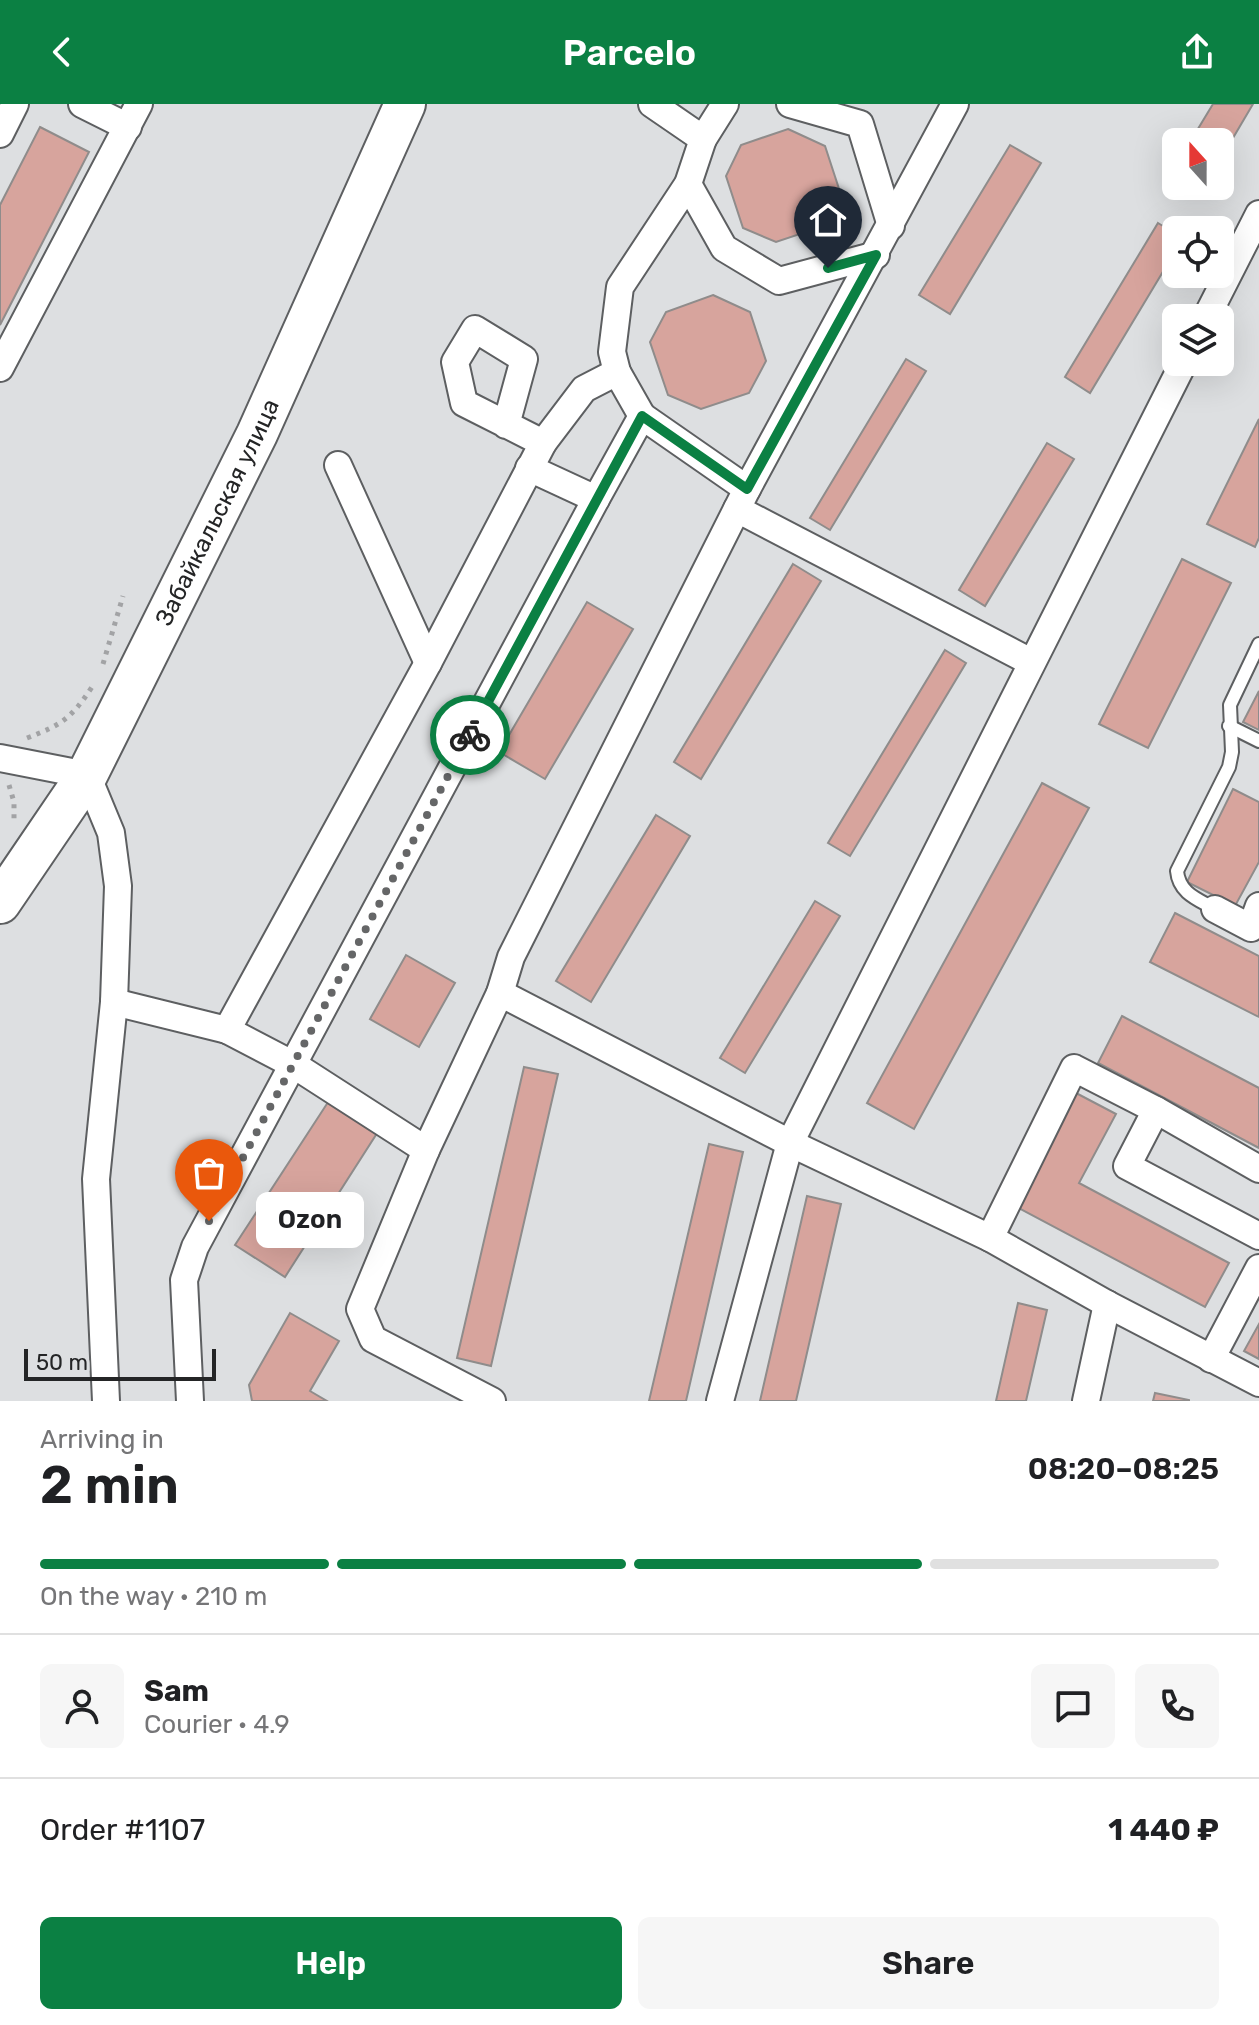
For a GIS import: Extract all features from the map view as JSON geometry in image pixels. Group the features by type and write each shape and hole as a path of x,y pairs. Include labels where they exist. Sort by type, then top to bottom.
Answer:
{"main road":[{"name":"Забайкальская улица","path":"0,903 87,775 257,434 403,105"}],"street":[{"path":"0,134 15,104"},
{"path":"0,368 134,115 82,104"},
{"path":"652,104 703,139"},
{"path":"725,104 703,139 688,184 620,287 612,352 617,372 642,416 742,499 1031,662"},
{"path":"790,104 860,124 891,226"},
{"path":"492,1401 373,1339 360,1309 426,1150 500,993 511,957 742,499 955,104"},
{"path":"688,184 724,248 779,281 876,255"},
{"path":"1213,304 1259,214"},
{"path":"227,1030 428,663 543,443 584,389 617,372"},
{"path":"720,1401 790,1143 1177,376"},
{"path":"190,1401 184,1280 195,1247 642,416"},
{"path":"506,425 543,443"},
{"path":"338,465 428,663"},
{"path":"529,468 596,499"},
{"path":"0,758 87,775 111,833 118,886 114,1002 96,1179 106,1401"},
{"path":"1215,909 1256,922"},
{"path":"500,993 790,1143 990,1238 1107,1304 1259,1383"},
{"path":"114,1002 227,1030 294,1065 426,1150"},
{"path":"990,1238 1074,1068 1156,1110 1259,1169"},
{"path":"1156,1110 1127,1166 1259,1236"},
{"path":"1211,1359 1259,1268"},
{"path":"1086,1401 1107,1304"}],"lane":[{"path":"1215,909 1187,893 1179,882 1177,871 1229,767 1232,752 1229,726 1231,699 1259,644"},
{"path":"1229,726 1259,741"}],"building":[{"path":"1213,104 1253,104 1234,136 1234,128 1198,128"},
{"path":"40,127 89,152 0,325 0,205"},
{"path":"788,129 825,146 841,195 824,226 776,242 743,228 726,176 741,145"},
{"path":"1010,145 1041,163 950,314 919,295"},
{"path":"1158,223 1162,225 1162,273 1090,393 1065,377"},
{"path":"713,295 750,312 766,361 749,393 701,409 668,395 650,342 666,312"},
{"path":"906,359 926,371 830,530 810,518"},
{"path":"1259,419 1259,538 1255,547 1207,524"},
{"path":"1047,443 1074,459 985,606 959,590"},
{"path":"1182,559 1231,583 1148,748 1099,724"},
{"path":"793,564 821,581 701,779 674,762"},
{"path":"587,602 633,629 545,779 499,752"},
{"path":"945,650 966,663 850,856 828,843"},
{"path":"1259,691 1259,730 1243,722"},
{"path":"1042,783 1089,808 914,1129 867,1103"},
{"path":"1233,789 1259,802 1259,862 1235,906 1187,882"},
{"path":"656,815 690,836 591,1002 556,981"},
{"path":"815,901 840,916 745,1073 720,1058"},
{"path":"1175,913 1259,956 1259,1017 1150,962"},
{"path":"406,955 455,983 419,1047 370,1019"},
{"path":"1122,1016 1259,1088 1259,1148 1098,1063"},
{"path":"524,1067 558,1074 491,1366 457,1358"},
{"path":"1076,1093 1116,1114 1079,1183 1229,1263 1205,1307 1015,1206"},
{"path":"332,1096 381,1127 285,1277 235,1245"},
{"path":"709,1144 743,1152 686,1401 649,1401"},
{"path":"807,1196 841,1204 796,1401 760,1401"},
{"path":"1018,1303 1047,1310 1026,1401 996,1401"},
{"path":"290,1313 339,1341 310,1391 327,1401 252,1401 249,1385"},
{"path":"1259,1324 1259,1359 1244,1351"},
{"path":"1155,1393 1189,1400 1189,1401 1153,1401"}],"way so far":[{"path":"209,1221 470,735"}],"place":[{"name":"Ozon","path":"209,1221"}],"route":[{"path":"470,735 642,416 747,489 876,255 828,268"}]}
